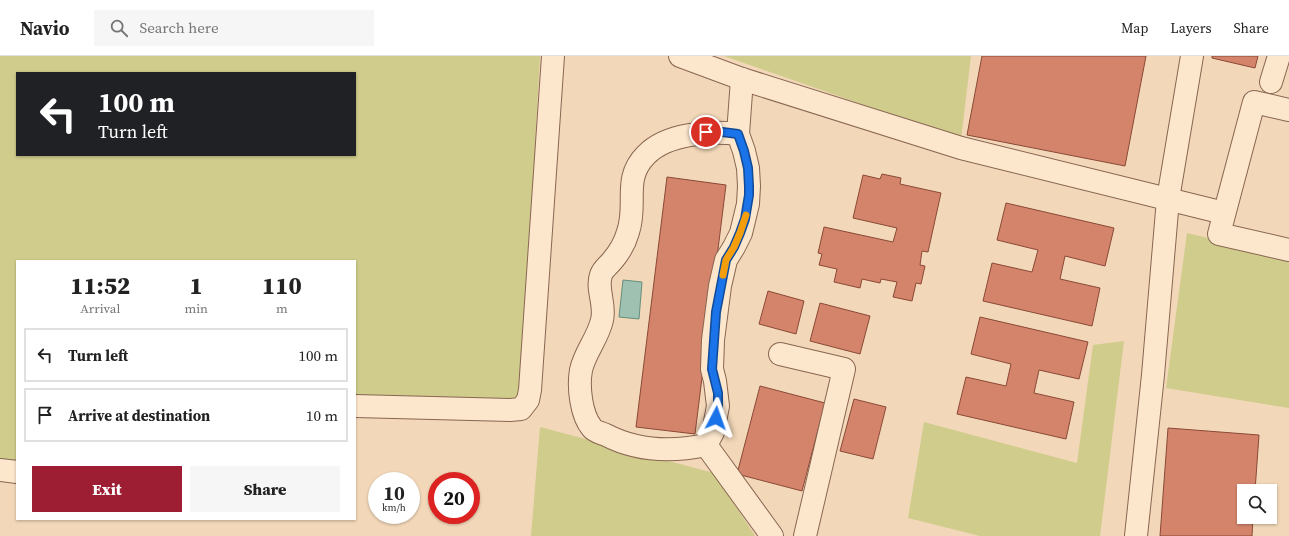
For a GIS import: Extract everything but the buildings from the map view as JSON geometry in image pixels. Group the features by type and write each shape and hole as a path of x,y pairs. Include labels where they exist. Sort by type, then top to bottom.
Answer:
{"street":[{"path":"356,406 510,410 521,409 528,400 531,382 553,56"},
{"path":"680,56 742,78 961,148 1224,213"},
{"path":"1136,536 1153,376 1168,199 1192,56"},
{"path":"1270,82 1279,56"},
{"path":"706,445 712,432 718,406 718,393 712,369 714,333 720,286 726,260 740,233 748,204 748,168 738,134 742,78"},
{"path":"1289,110 1254,102 1219,234 1289,250"},
{"path":"706,445 675,450 660,450 619,441 593,429 581,401 581,370 585,356 603,317 603,306 599,281 601,274 618,252 628,231 632,209 632,181 639,162 647,153 657,146 685,136 706,132 738,134"},
{"path":"780,354 844,369 805,536"},
{"path":"706,445 772,536"},
{"path":"0,470 16,472"}],"shaded area":[{"path":"0,56 540,56 522,377 521,388 516,397 507,399 356,397 356,260 16,260 16,466 0,464"},
{"path":"724,56 971,56 961,139"},
{"path":"1187,233 1289,257 1289,408 1166,388"},
{"path":"623,280 642,282 639,319 619,317"},
{"path":"1124,341 1100,536 980,536 908,518 924,422 1077,463 1093,345"},
{"path":"540,427 714,473 755,536 531,536"}],"slow traffic":[{"path":"723,275 726,260 734,247 746,215"}],"route":[{"path":"706,132 738,134 748,168 749,186 745,219 734,247 726,260 716,312 712,369 718,393 716,418"}]}
